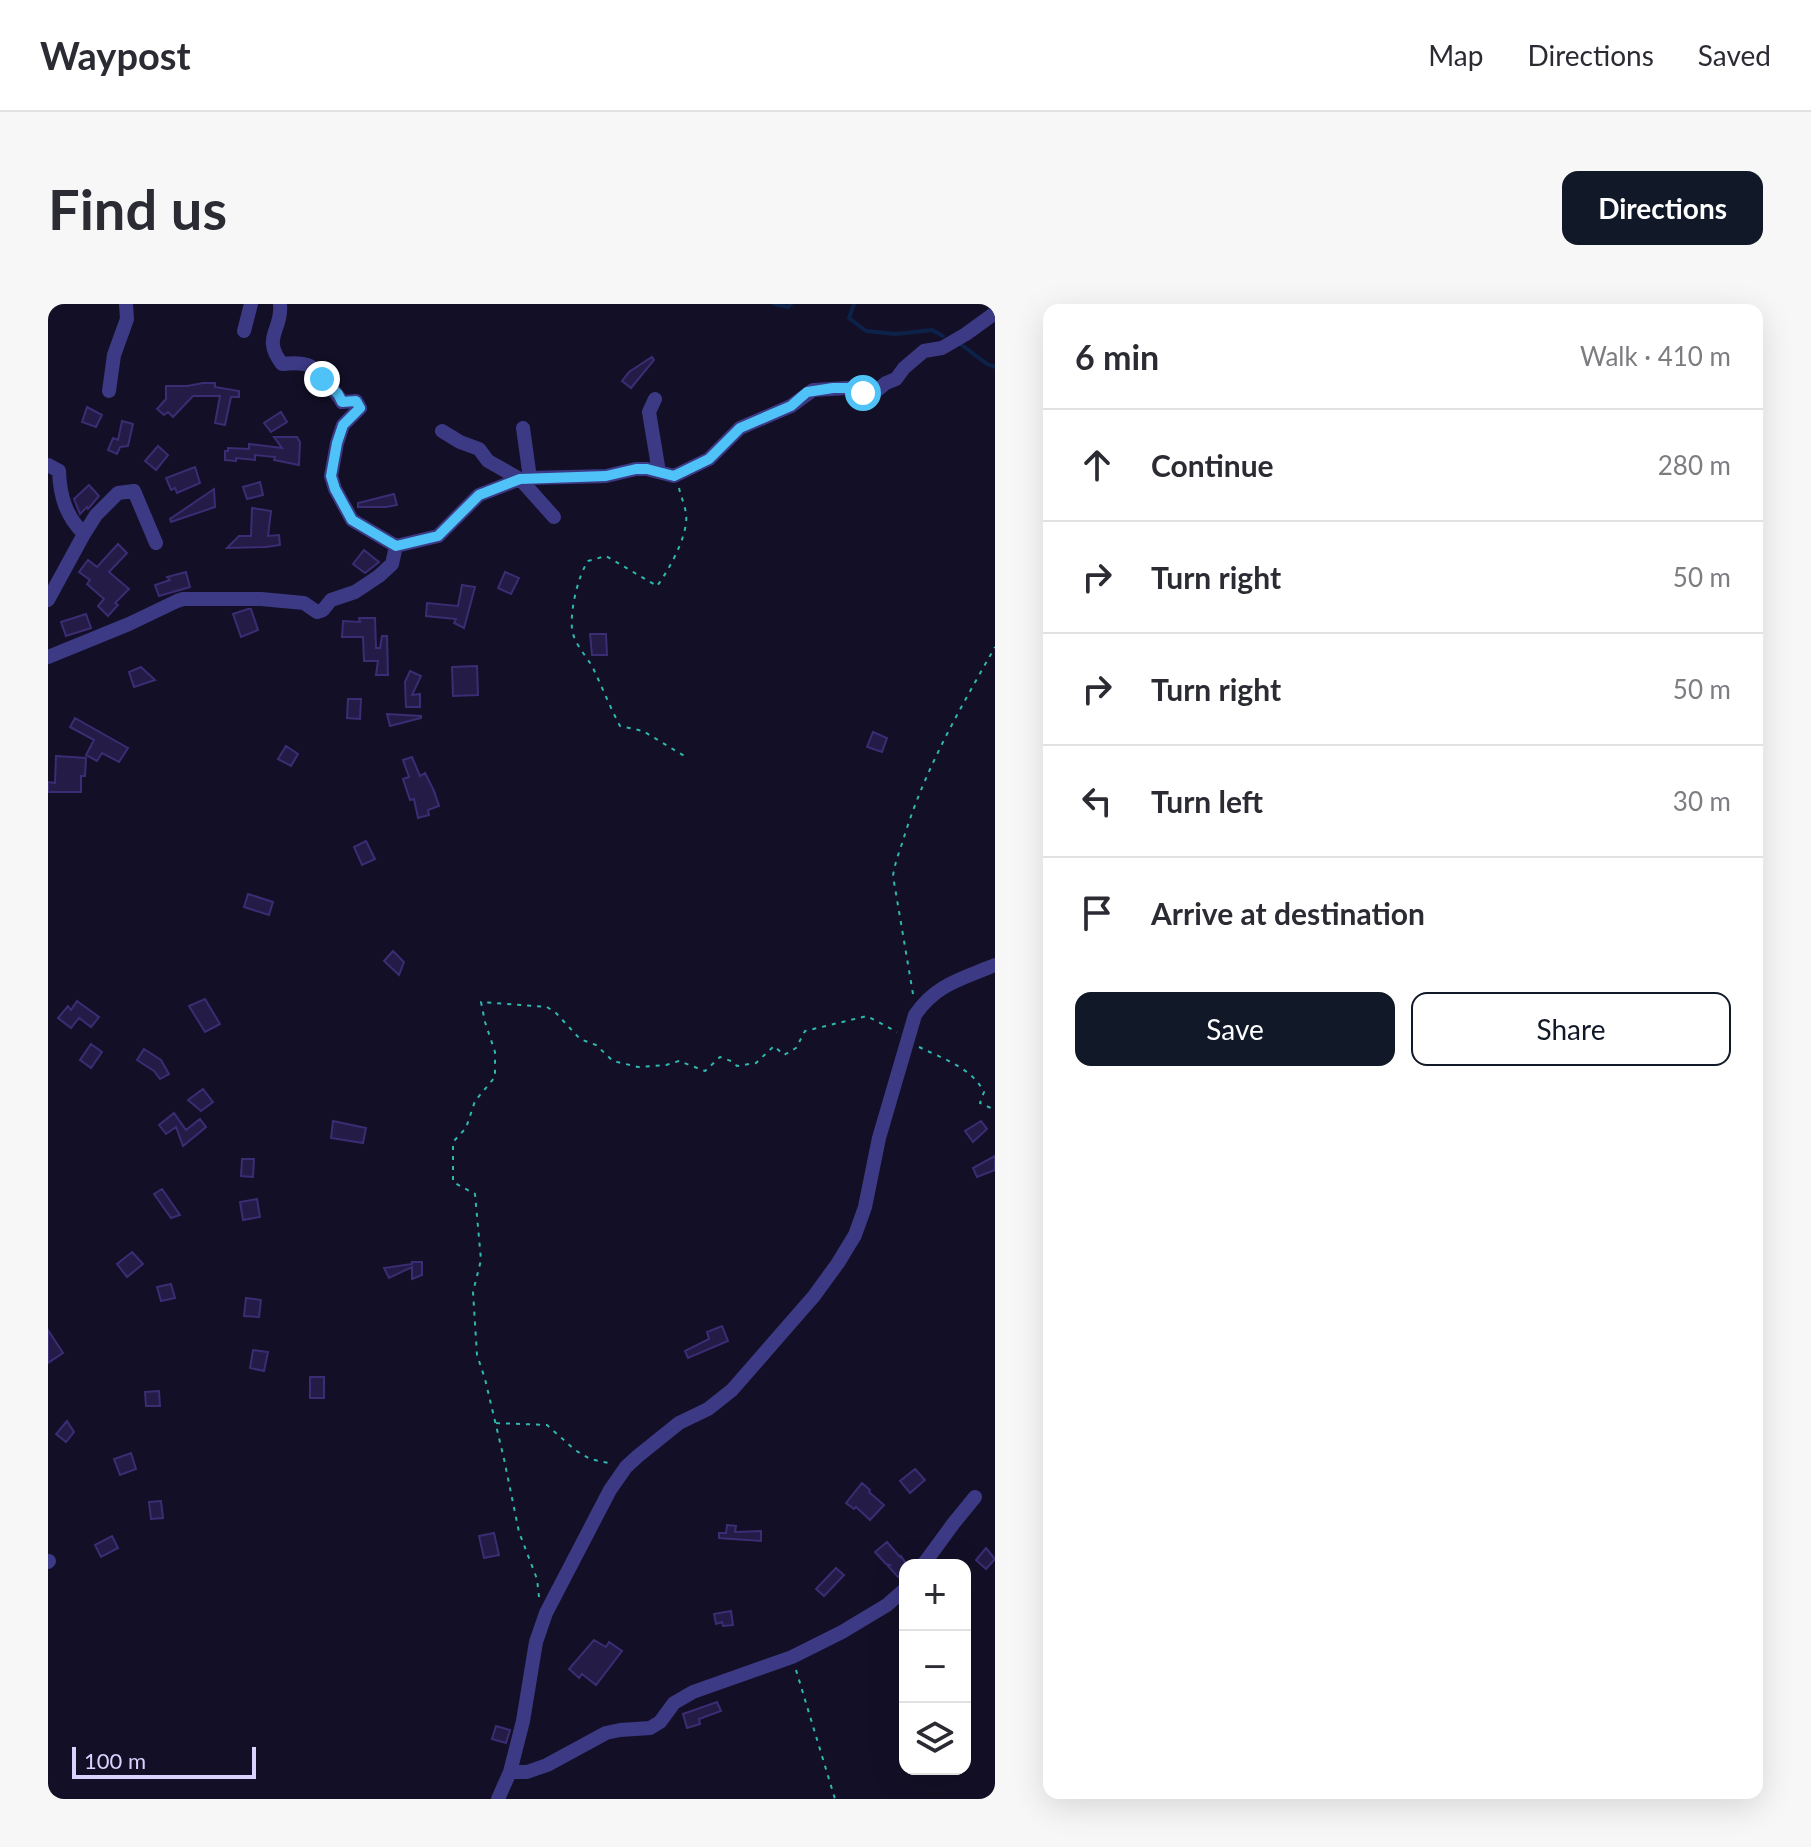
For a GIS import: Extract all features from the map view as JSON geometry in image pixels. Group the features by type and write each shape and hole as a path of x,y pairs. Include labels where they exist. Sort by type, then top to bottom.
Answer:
{"street":[{"path":"109,391 114,355 127,319 126,304"},
{"path":"244,331 251,304"},
{"path":"280,304 281,313 272,335 278,359 282,364 309,365 342,402 356,401 360,408 343,425 337,443 331,476 335,489 352,520 396,546 438,536 479,495 525,478 606,476 636,469 667,474 709,459 740,428 791,406 807,392 847,388 871,395 896,379 924,351 942,348 995,313"},
{"path":"655,399 649,412 667,474"},
{"path":"523,428 525,478"},
{"path":"442,431 479,449 488,461 525,478 554,517"},
{"path":"48,465 59,471 64,507 84,534"},
{"path":"48,600 96,515 118,493 134,491 156,543"},
{"path":"48,657 183,599 261,599 304,603 317,612 331,600 355,592 379,576 392,564 396,546"},
{"path":"498,1799 510,1772 523,1721 536,1642 543,1622 610,1490 626,1467 679,1423 708,1409 732,1390 796,1319 838,1263 855,1235 865,1207 879,1138 915,1015 924,1001 942,987 995,965"},
{"path":"927,1559 975,1497"},
{"path":"510,1772 527,1772 547,1765 606,1733 650,1728 660,1722 674,1703 693,1692 792,1657 842,1632 899,1594"}],"path":[{"path":"667,474 687,517 683,535 665,575 657,586 606,556 588,561 580,575 572,630 620,726 643,731 686,757"},
{"path":"915,1015 893,876 895,863 914,806 941,743 995,647"},
{"path":"543,1622 537,1579 519,1532 477,1355 473,1292 481,1260 475,1194 453,1182 453,1142 466,1128 475,1101 495,1077 495,1052 481,1002 547,1007 580,1039 596,1045 613,1061 638,1067 679,1061 705,1071 720,1057 737,1066 756,1063 774,1046 784,1055 796,1048 805,1031 867,1016 892,1028 922,1049 947,1058 978,1081 984,1092 980,1103 995,1110"},
{"path":"495,1423 547,1425 590,1459 626,1467"},
{"path":"792,1657 835,1799"}],"building":[{"path":"652,357 654,360 631,388 622,381 629,372"},
{"path":"215,383 215,387 239,391 239,397 231,397 225,425 215,423 220,396 193,396 173,417 157,409 166,399 166,386"},
{"path":"87,407 102,415 96,427 82,422"},
{"path":"281,412 287,422 271,432 264,423"},
{"path":"122,421 133,424 128,446 120,447 117,454 108,450 113,438 118,440"},
{"path":"274,437 297,437 300,442 299,465 274,460 275,457 255,455 255,460 225,460 228,448 249,449 249,444 282,448"},
{"path":"158,446 168,455 156,470 145,461"},
{"path":"195,467 200,483 177,493 175,488 171,490 166,478"},
{"path":"260,482 263,495 247,499 243,487"},
{"path":"89,485 99,496 80,514 74,499"},
{"path":"214,489 215,507 171,522 170,519"},
{"path":"394,494 397,505 358,507 358,503"},
{"path":"252,508 271,511 268,536 279,535 280,545 227,548 239,536 251,536"},
{"path":"118,544 127,553 109,572 129,589 115,603 118,605 108,616 98,606 104,599 87,584 90,580 79,572 88,560 97,567"},
{"path":"364,550 379,562 365,573 353,564"},
{"path":"186,572 190,587 159,596 155,585 170,580 167,577"},
{"path":"505,572 519,578 511,594 498,588"},
{"path":"462,585 475,587 464,628 454,623 456,619 426,616 427,603 458,606"},
{"path":"251,609 258,630 241,637 233,614"},
{"path":"86,614 91,628 66,636 61,622"},
{"path":"359,618 375,618 376,648 380,648 382,636 387,636 388,675 376,675 378,661 364,661 363,637 342,637 343,621 360,622"},
{"path":"590,634 606,634 607,655 592,655"},
{"path":"477,666 478,695 453,696 452,667"},
{"path":"141,667 155,680 134,687 129,672"},
{"path":"410,671 421,676 412,695 420,694 420,707 406,707 405,682"},
{"path":"348,699 361,699 360,719 347,718"},
{"path":"387,714 421,716 421,718 390,726"},
{"path":"75,718 128,748 119,762 102,753 97,761 86,755 94,740 70,727"},
{"path":"873,732 887,738 882,752 867,747"},
{"path":"286,746 298,754 291,766 278,759"},
{"path":"56,756 86,758 81,792 48,792 48,782 55,783"},
{"path":"412,757 420,776 425,773 439,806 428,810 429,815 418,818 414,799 410,800 403,779 409,777 403,760"},
{"path":"366,841 375,859 362,865 354,847"},
{"path":"248,894 273,902 269,915 244,907"},
{"path":"393,951 404,962 399,975 384,961"},
{"path":"205,999 220,1024 205,1032 189,1006"},
{"path":"77,1001 99,1017 91,1027 79,1018 71,1028 58,1018 68,1006 71,1010"},
{"path":"91,1044 102,1052 91,1068 80,1060"},
{"path":"144,1049 161,1060 169,1074 160,1079 137,1060"},
{"path":"203,1089 213,1102 201,1111 188,1100"},
{"path":"174,1113 186,1130 200,1119 206,1127 183,1146 176,1127 166,1134 159,1125"},
{"path":"333,1121 366,1128 363,1143 331,1138"},
{"path":"981,1121 987,1129 973,1142 965,1131"},
{"path":"995,1156 995,1170 977,1177 973,1168"},
{"path":"242,1159 254,1159 253,1177 241,1176"},
{"path":"162,1189 180,1215 171,1218 154,1194"},
{"path":"257,1199 260,1217 243,1220 240,1202"},
{"path":"132,1252 143,1264 127,1277 117,1264"},
{"path":"422,1262 422,1275 412,1279 412,1267 389,1278 384,1268 412,1264"},
{"path":"171,1284 175,1298 161,1301 157,1287"},
{"path":"246,1298 261,1300 259,1317 244,1316"},
{"path":"722,1326 728,1341 688,1358 685,1351 709,1339 707,1332"},
{"path":"48,1330 63,1353 48,1363"},
{"path":"253,1350 268,1352 264,1371 250,1368"},
{"path":"310,1377 324,1377 324,1398 310,1398"},
{"path":"159,1391 160,1406 146,1406 145,1392"},
{"path":"67,1421 74,1432 66,1442 56,1434"},
{"path":"131,1453 136,1469 120,1475 114,1459"},
{"path":"915,1469 925,1480 910,1493 900,1481"},
{"path":"862,1483 884,1505 870,1520 856,1507 854,1509 846,1503"},
{"path":"161,1501 163,1518 151,1519 149,1502"},
{"path":"727,1525 736,1526 735,1532 761,1531 761,1541 719,1538 719,1533 726,1533"},
{"path":"494,1533 499,1555 484,1558 479,1536"},
{"path":"112,1536 118,1548 101,1557 95,1545"},
{"path":"887,1542 901,1556 899,1576 890,1565 875,1552"},
{"path":"986,1548 995,1559 986,1569 976,1560"},
{"path":"836,1568 844,1575 824,1596 816,1589"},
{"path":"731,1611 733,1625 716,1624 714,1614"},
{"path":"594,1640 606,1647 609,1642 622,1651 596,1685 582,1674 579,1678 569,1669"},
{"path":"717,1702 721,1711 699,1719 700,1724 687,1728 683,1714"},
{"path":"496,1726 510,1730 506,1743 492,1739"}],"waterway":[{"path":"774,304 788,307 791,304"},
{"path":"854,304 849,318 866,331 896,334 932,330 943,336"},
{"path":"959,343 995,367"}],"route":[{"path":"322,379 342,402 356,401 360,408 343,425 337,443 331,476 335,489 352,520 396,546 438,536 479,495 520,479 606,476 636,469 674,476 709,459 740,428 791,406 807,392 847,388 863,393"}]}
